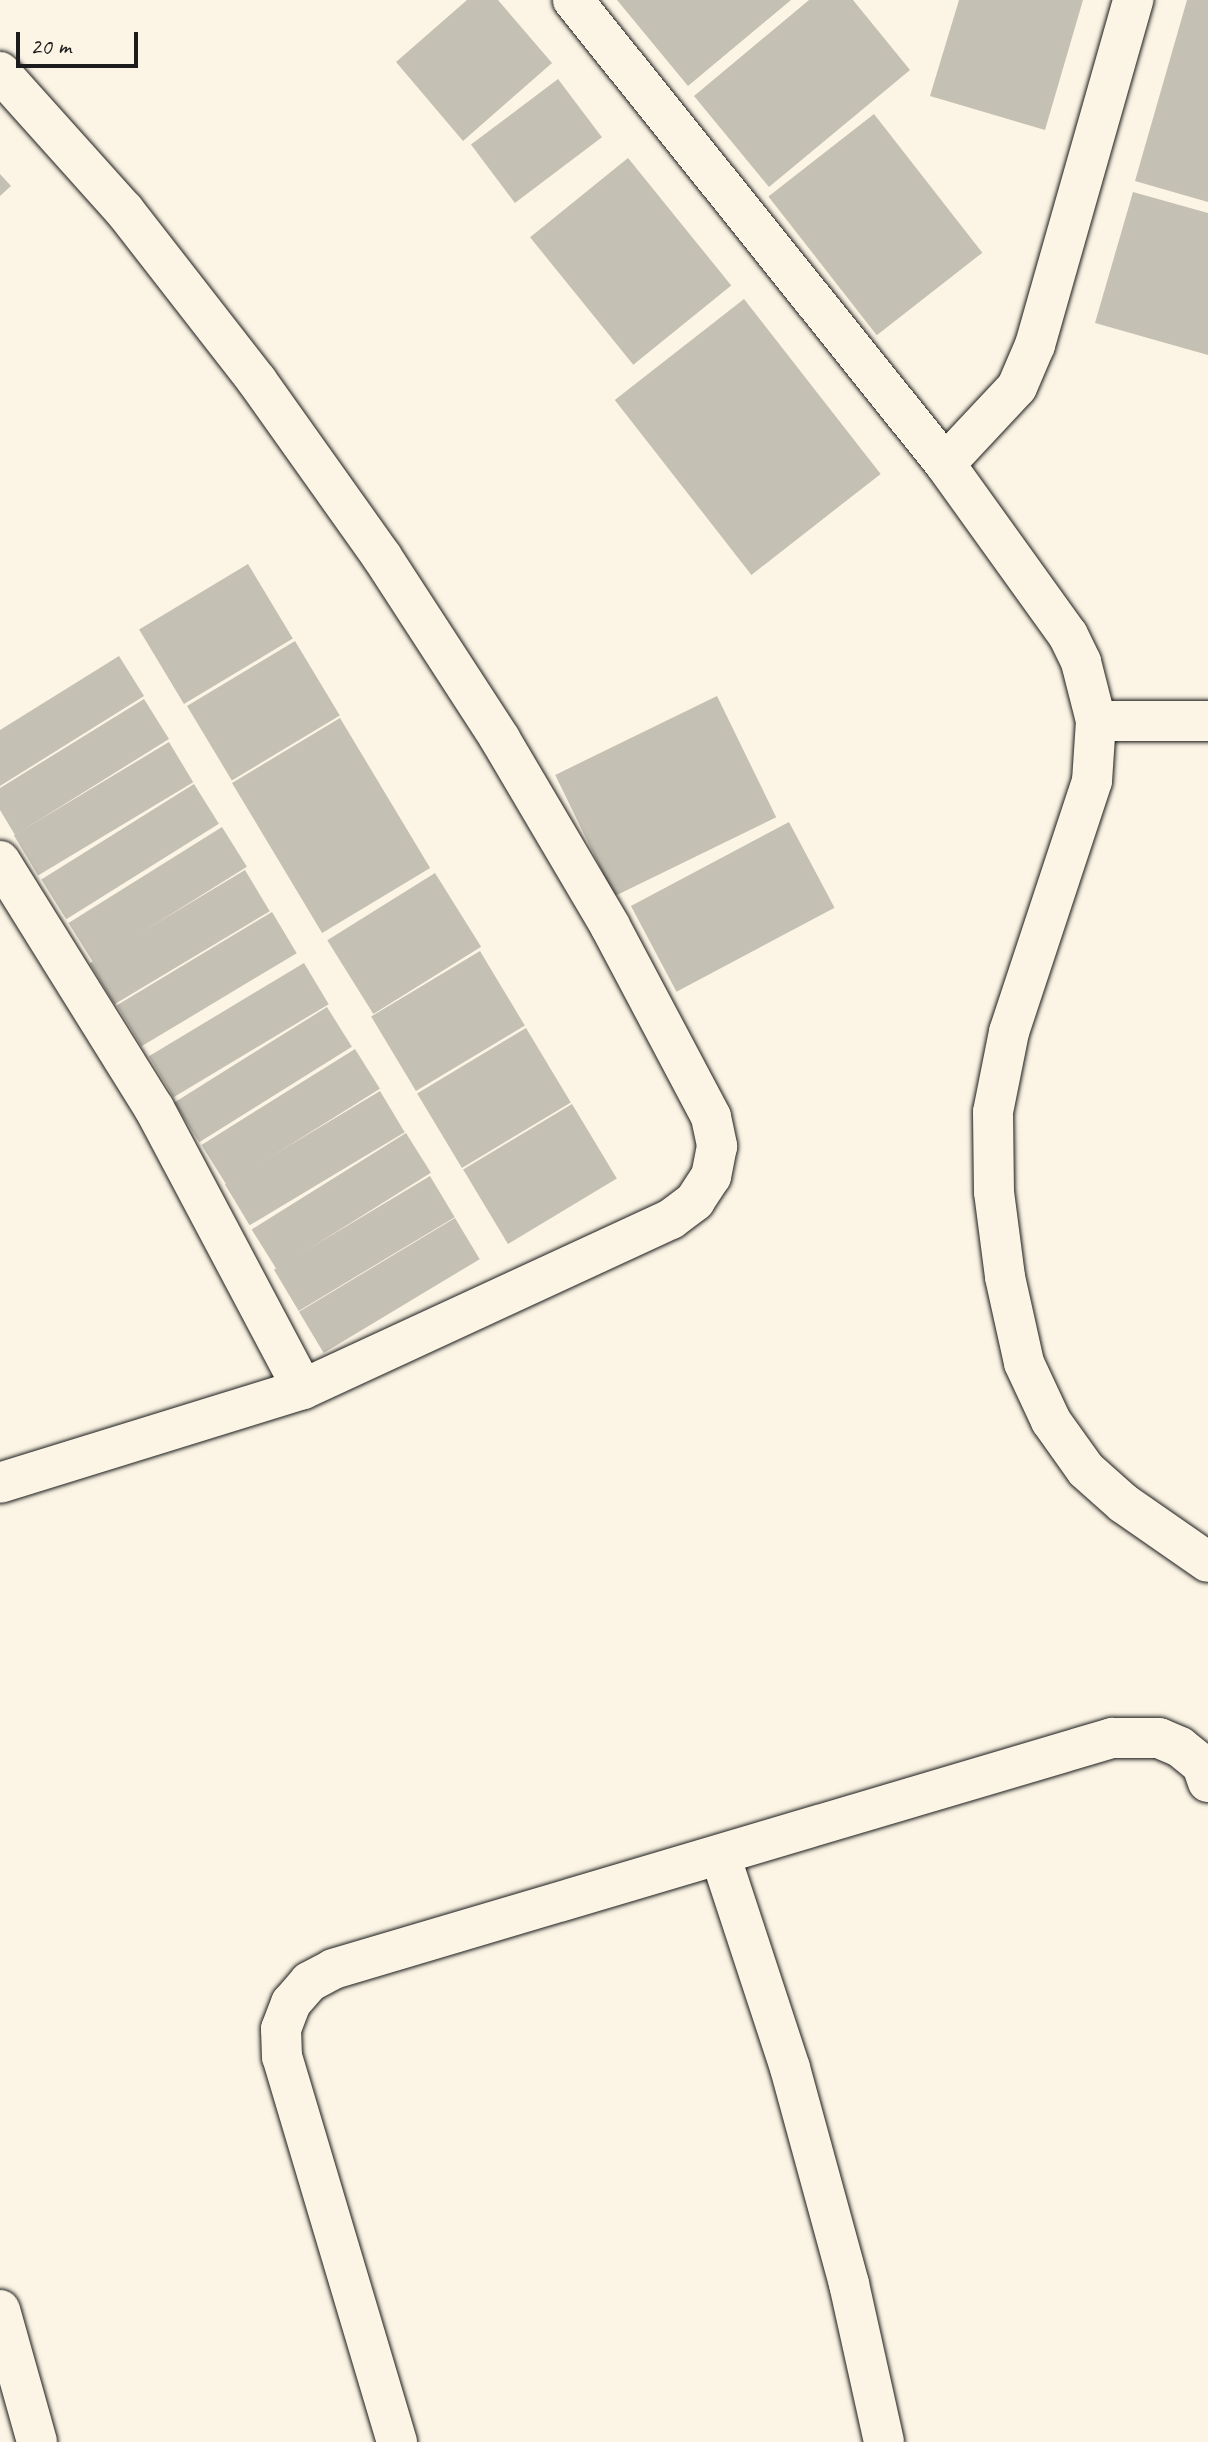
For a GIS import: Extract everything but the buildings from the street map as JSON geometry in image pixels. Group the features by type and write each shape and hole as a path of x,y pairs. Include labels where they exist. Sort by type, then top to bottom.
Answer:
{"street":[{"path":"573,0 945,464 1068,635 1091,691 1096,721 1092,781 1009,1032 993,1112 994,1192 1005,1277 1024,1363 1069,1446 1086,1470 1123,1503 1208,1562"},
{"path":"945,464 1017,387 1035,345 1133,0"},
{"path":"0,72 124,210 257,381 382,557 500,739 602,912 711,1117 717,1146 711,1176 695,1201 671,1219 303,1389 0,1483"},
{"path":"1096,721 1208,721"},
{"path":"0,861 154,1108 303,1389"},
{"path":"397,2442 282,2057 281,2029 291,2003 309,1982 333,1969 1112,1738 1159,1738 1180,1747 1202,1765 1208,1782"},
{"path":"720,1855 790,2068 849,2284 884,2442"},
{"path":"0,2310 37,2442"}]}
